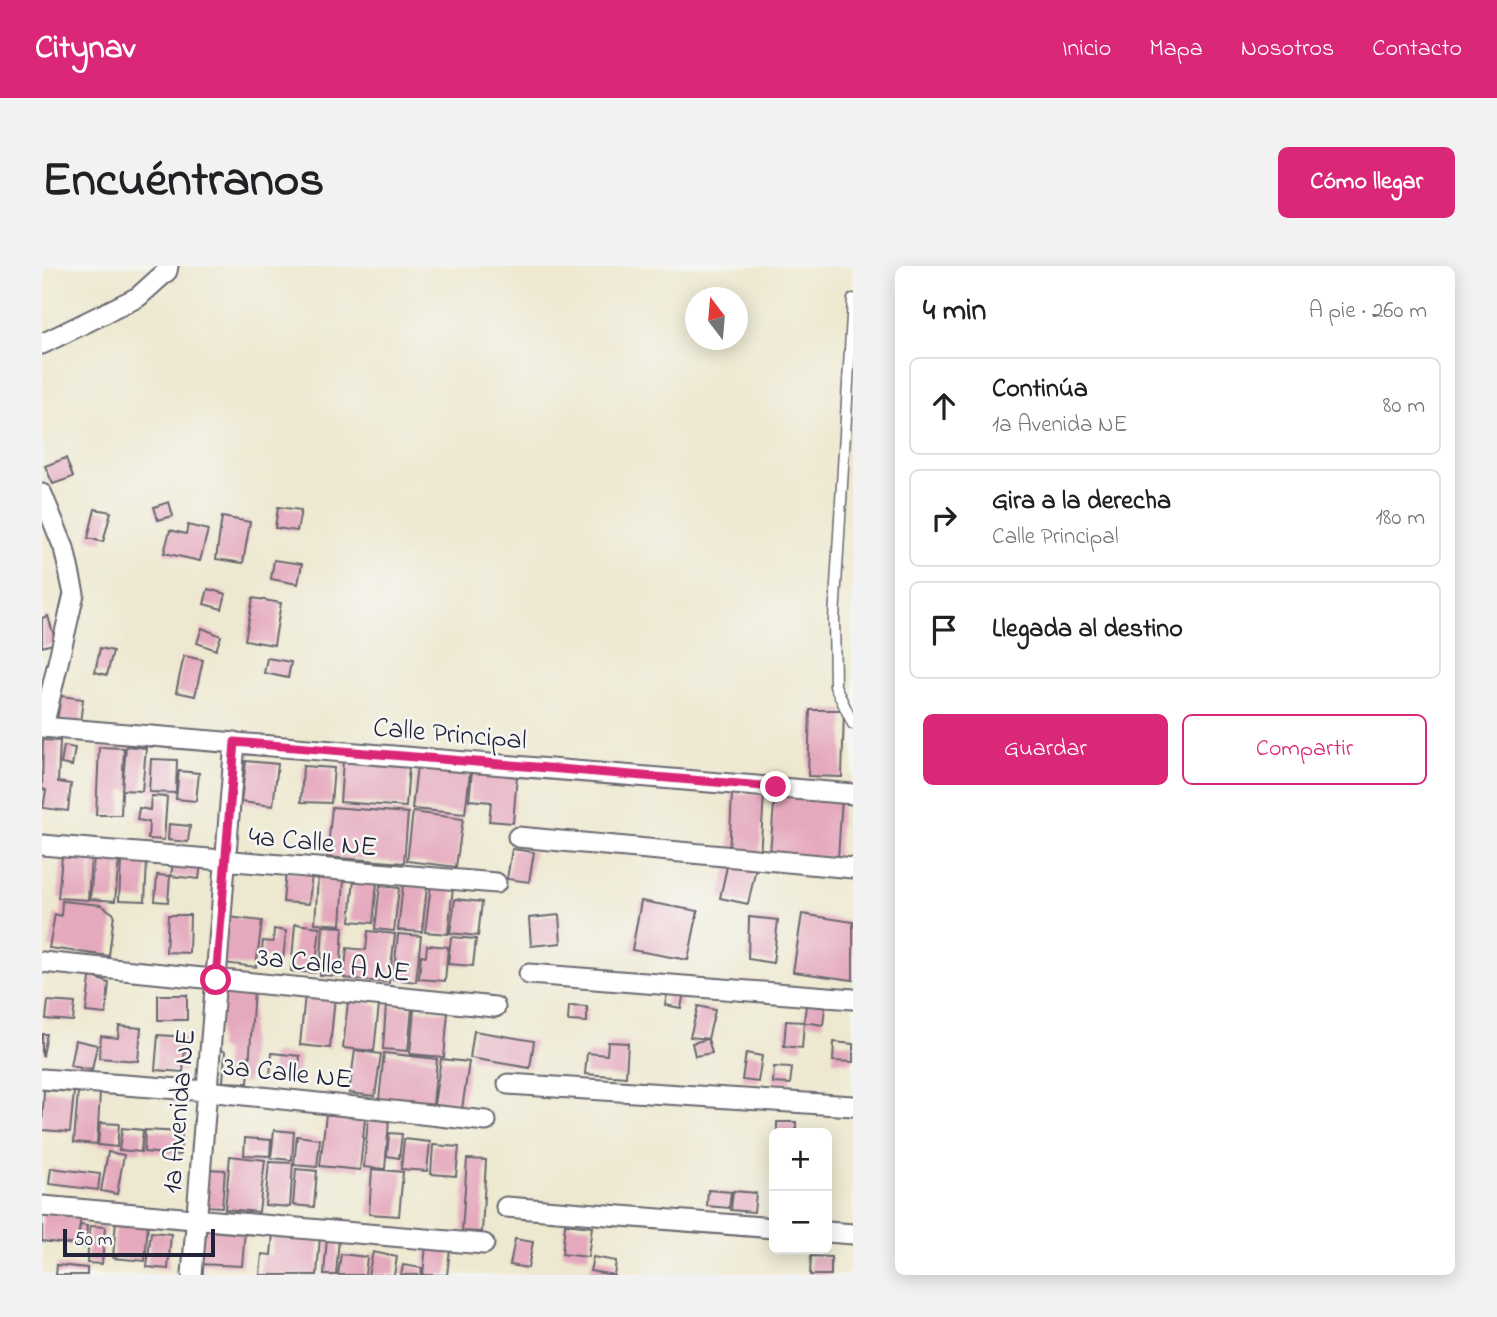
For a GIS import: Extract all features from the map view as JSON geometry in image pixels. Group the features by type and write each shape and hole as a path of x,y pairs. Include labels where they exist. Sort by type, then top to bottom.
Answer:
{"street":[{"path":"42,344 138,298 167,271 168,266"},
{"path":"42,494 64,548 74,594 42,727"},
{"name":"Calle Principal","path":"42,727 853,794"},
{"name":"1a Avenida NE","path":"192,1275 235,742"},
{"path":"518,837 853,868"},
{"name":"4a Calle NE","path":"42,845 496,883"},
{"name":"3a Calle A NE","path":"42,962 495,1007"},
{"path":"529,974 853,999"},
{"name":"3a Calle NE","path":"42,1079 207,1091 486,1121"},
{"path":"508,1084 853,1106"},
{"path":"42,1206 484,1244"},
{"path":"506,1207 769,1228"},
{"path":"832,1232 853,1234"}],"lane":[{"path":"853,299 834,633 835,686 853,724"}],"building":[{"path":"66,458 73,477 53,484 45,466"},
{"path":"169,502 173,516 158,520 154,507"},
{"path":"278,507 301,510 297,531 275,528"},
{"path":"95,509 111,512 103,542 88,538"},
{"path":"222,517 250,522 243,563 216,559"},
{"path":"188,525 208,530 200,561 164,553 170,530 186,534"},
{"path":"274,560 302,564 298,584 271,579"},
{"path":"208,589 226,594 222,609 204,604"},
{"path":"253,598 281,603 274,645 245,640"},
{"path":"48,616 56,643 42,647 42,618"},
{"path":"202,628 221,636 216,650 197,643"},
{"path":"100,648 113,651 107,675 95,672"},
{"path":"184,656 203,660 195,696 176,692"},
{"path":"267,658 291,662 288,678 264,673"},
{"path":"61,696 83,699 80,723 57,720"},
{"path":"810,710 844,710 842,777 808,776"},
{"path":"43,740 60,741 58,782 71,784 68,811 43,808 46,790 42,789"},
{"path":"64,746 75,748 72,766 61,764"},
{"path":"126,746 146,748 142,791 122,790"},
{"path":"99,747 124,748 121,815 96,815"},
{"path":"151,759 177,760 176,793 149,792"},
{"path":"246,761 278,764 273,806 241,802"},
{"path":"343,761 409,766 406,807 340,802"},
{"path":"303,766 334,768 331,803 301,802"},
{"path":"417,766 470,772 465,814 412,809"},
{"path":"179,771 199,773 196,801 176,799"},
{"path":"472,771 517,775 513,823 489,821 491,802 469,800"},
{"path":"775,792 842,797 838,858 770,853"},
{"path":"732,793 764,795 760,856 729,855"},
{"path":"151,796 167,797 164,840 148,839 149,822 137,820 139,808 150,810"},
{"path":"332,807 408,813 404,863 327,857"},
{"path":"413,812 463,819 456,867 407,861"},
{"path":"169,824 190,826 188,842 168,840"},
{"path":"512,849 534,852 529,882 507,879"},
{"path":"62,856 91,858 88,900 58,898"},
{"path":"94,858 119,860 115,901 90,899"},
{"path":"121,861 147,862 145,901 119,900"},
{"path":"173,861 201,864 199,879 171,876"},
{"path":"728,862 756,868 748,904 720,898"},
{"path":"286,872 312,874 309,904 283,902"},
{"path":"157,875 170,876 168,902 155,901"},
{"path":"318,877 344,879 341,925 315,923"},
{"path":"354,879 377,882 373,923 350,921"},
{"path":"403,885 427,887 422,932 398,930"},
{"path":"431,885 453,887 448,934 425,932"},
{"path":"380,886 399,888 394,931 375,929"},
{"path":"455,899 482,902 478,936 450,933"},
{"path":"62,901 101,905 114,914 109,956 49,948 55,914 61,916"},
{"path":"641,901 698,911 688,960 632,950"},
{"path":"802,914 853,922 853,980 793,972"},
{"path":"168,915 190,915 189,953 166,952"},
{"path":"559,915 561,943 531,946 529,918"},
{"path":"228,917 262,921 256,967 223,963"},
{"path":"749,917 778,920 773,963 748,959"},
{"path":"295,924 320,927 315,973 291,971"},
{"path":"323,926 343,927 340,976 320,975"},
{"path":"274,929 286,931 283,960 261,958 263,941 273,942"},
{"path":"368,931 395,934 389,983 344,978 347,948 366,950"},
{"path":"398,934 421,936 416,982 393,979"},
{"path":"451,937 476,939 473,966 448,964"},
{"path":"427,945 448,947 445,981 419,979 421,955 426,956"},
{"path":"90,978 109,983 106,1014 86,1012"},
{"path":"221,986 254,988 248,1083 223,1082 225,1052 218,1048"},
{"path":"668,989 684,992 681,1008 665,1005"},
{"path":"305,994 335,997 330,1048 300,1045"},
{"path":"158,995 187,995 187,1020 158,1020"},
{"path":"807,997 826,999 823,1025 804,1022"},
{"path":"48,1001 75,1003 73,1021 46,1019"},
{"path":"348,1001 379,1005 374,1051 343,1048"},
{"path":"386,1005 412,1008 408,1051 383,1049"},
{"path":"569,1006 587,1007 587,1022 568,1021"},
{"path":"698,1006 715,1010 708,1039 690,1037"},
{"path":"414,1009 448,1012 444,1057 410,1054"},
{"path":"786,1021 804,1022 802,1048 784,1046"},
{"path":"119,1026 141,1028 138,1061 99,1058 101,1036 118,1038"},
{"path":"474,1031 534,1041 530,1068 470,1058"},
{"path":"42,1034 47,1034 43,1056 42,1056"},
{"path":"158,1035 186,1037 183,1072 155,1070"},
{"path":"708,1039 712,1053 695,1056 692,1043"},
{"path":"75,1040 97,1045 92,1070 70,1066"},
{"path":"608,1042 628,1043 626,1077 585,1074 587,1053 607,1055"},
{"path":"834,1042 853,1044 853,1062 833,1061"},
{"path":"355,1050 381,1054 375,1096 349,1093"},
{"path":"272,1053 300,1056 298,1079 270,1077"},
{"path":"384,1053 437,1059 433,1105 379,1100"},
{"path":"746,1053 762,1056 758,1082 742,1080"},
{"path":"441,1059 469,1062 462,1109 434,1105"},
{"path":"774,1067 792,1068 790,1084 773,1083"},
{"path":"44,1090 74,1092 70,1132 42,1130"},
{"path":"78,1092 100,1093 97,1144 74,1142"},
{"path":"326,1114 365,1118 360,1170 320,1166"},
{"path":"368,1119 389,1121 385,1169 364,1167"},
{"path":"777,1122 796,1122 796,1128 777,1128"},
{"path":"100,1123 119,1124 117,1147 98,1145"},
{"path":"122,1128 143,1130 141,1152 119,1150"},
{"path":"145,1130 182,1132 180,1155 144,1152"},
{"path":"274,1130 294,1132 292,1160 271,1158"},
{"path":"389,1133 402,1134 399,1158 387,1156"},
{"path":"297,1136 320,1139 317,1167 294,1165"},
{"path":"245,1138 271,1140 270,1156 244,1155"},
{"path":"404,1139 430,1142 427,1171 401,1169"},
{"path":"433,1145 459,1147 456,1176 431,1174"},
{"path":"108,1152 124,1155 117,1194 101,1191"},
{"path":"230,1156 265,1160 259,1212 225,1209"},
{"path":"467,1159 486,1160 482,1232 462,1231"},
{"path":"269,1162 293,1163 290,1207 265,1205"},
{"path":"51,1168 100,1174 98,1190 49,1184"},
{"path":"206,1169 225,1170 222,1207 203,1206"},
{"path":"296,1169 317,1171 314,1207 293,1205"},
{"path":"372,1169 403,1172 399,1216 369,1214"},
{"path":"708,1190 731,1192 729,1208 707,1206"},
{"path":"733,1191 756,1193 754,1212 731,1210"},
{"path":"42,1213 81,1217 77,1245 42,1241"},
{"path":"116,1220 148,1223 145,1261 113,1258"},
{"path":"565,1224 592,1227 588,1257 562,1254"},
{"path":"80,1225 87,1226 85,1247 78,1247"},
{"path":"90,1226 105,1227 102,1264 87,1263"},
{"path":"200,1227 245,1230 242,1266 198,1264"},
{"path":"151,1232 171,1234 168,1269 147,1267"},
{"path":"273,1233 320,1236 317,1275 260,1275 262,1254 271,1255"},
{"path":"327,1237 339,1238 336,1275 324,1275"},
{"path":"515,1239 533,1242 528,1268 510,1265"},
{"path":"426,1246 450,1249 447,1275 423,1275"},
{"path":"373,1252 397,1257 394,1275 368,1275"},
{"path":"341,1254 367,1257 365,1275 338,1275"},
{"path":"811,1256 831,1257 831,1275 810,1275"},
{"path":"593,1257 616,1261 614,1275 590,1271"},
{"path":"57,1265 87,1268 87,1275 56,1275"},
{"path":"403,1265 422,1268 421,1275 401,1275"}],"route":[{"path":"216,980 235,742 776,787"}]}
